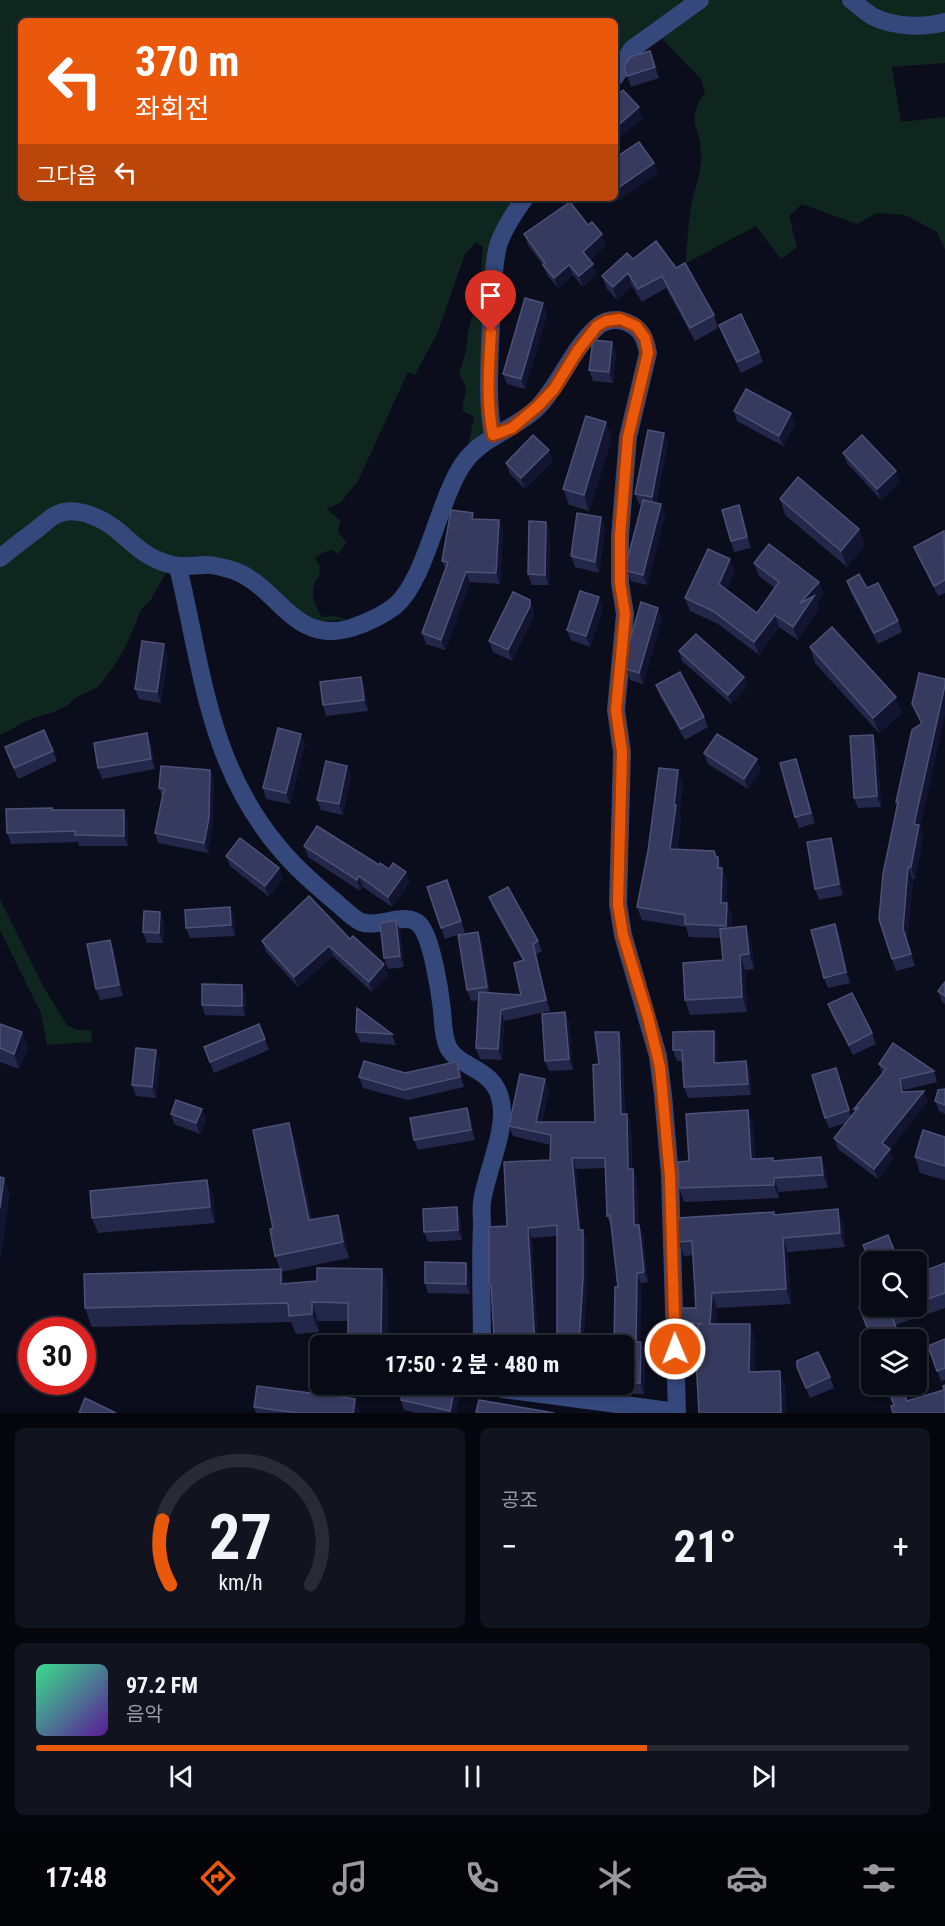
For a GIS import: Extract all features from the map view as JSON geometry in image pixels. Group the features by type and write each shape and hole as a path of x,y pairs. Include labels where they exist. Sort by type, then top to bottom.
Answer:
{"street":[{"path":"618,72 632,49 700,0"},
{"path":"851,0 874,17 898,24 920,26 945,22"},
{"path":"493,435 489,416 488,387 494,266 507,226 523,201"},
{"path":"0,558 58,514 70,511 98,517 144,554 161,562 178,567 206,565 237,572 253,581 297,620 312,629 328,631 363,624 395,606 407,594 442,508 463,464 493,435 512,428 538,406 554,389 578,350 597,326 606,321 620,319 636,326 645,338 648,353 628,437 620,536 620,583 625,614 616,710 622,752 618,904 623,935 658,1056 663,1095 670,1176 677,1412 548,1395"},
{"path":"178,567 210,715 232,776 250,809 276,845 296,866 361,922 374,924 400,920 412,921 420,925 432,954 440,995 444,1035 448,1047 455,1056 486,1076 497,1088 502,1103 501,1121 482,1201 480,1248 482,1335"}],"green space":[{"path":"0,0 691,0 618,64 618,18 18,18 18,201 517,201 502,224 484,430 468,446 474,417 463,411 466,390 459,374 479,294 483,247 476,242 465,254 437,334 415,375 408,372 358,481 341,502 327,509 341,521 339,533 347,542 338,554 332,550 315,558 320,566 313,597 322,617 335,616 349,620 319,621 305,616 270,586 177,563 89,509 0,552"},
{"path":"710,0 841,0 872,23 945,28 945,63 892,67 901,122 945,117 945,250 937,232 905,215 877,213 857,224 802,204 789,216 797,247 781,259 756,226 686,263 691,206 701,162 695,118 699,103 705,93 701,79 662,39 692,12"},
{"path":"859,0 945,0 945,17 899,19"},
{"path":"69,517 100,525 149,565 166,573 150,601 142,608 125,648 98,687 54,712 33,718 0,735 0,566 23,546"},
{"path":"0,899 43,986 67,1025 77,1030 91,1030 92,1042 47,1045 41,1013 0,930"}],"building":[{"path":"650,51 655,67 627,76 624,67 630,57"},
{"path":"623,90 639,107 618,125 618,94"},
{"path":"639,142 654,163 618,188 618,156"},
{"path":"570,202 588,225 592,222 602,234 583,252 593,264 579,276 569,265 554,278 524,234"},
{"path":"656,241 676,268 685,263 714,315 690,328 662,276 638,289 628,273 613,287 602,276 627,253 633,259"},
{"path":"525,298 543,303 521,379 503,374"},
{"path":"741,314 759,352 737,362 719,325"},
{"path":"593,340 612,342 609,372 589,370"},
{"path":"746,389 791,413 779,436 734,411"},
{"path":"586,416 606,422 584,495 563,489"},
{"path":"648,430 664,433 652,497 635,494"},
{"path":"533,435 549,450 521,478 506,463"},
{"path":"862,435 896,471 877,489 843,453"},
{"path":"798,477 859,529 841,551 780,499"},
{"path":"643,500 661,504 643,575 627,571 627,561"},
{"path":"739,505 747,537 731,541 722,510"},
{"path":"451,510 473,513 472,519 499,520 496,573 466,572 441,640 422,633 448,562 442,561"},
{"path":"577,513 601,517 595,562 571,556"},
{"path":"529,521 546,522 545,575 528,574"},
{"path":"944,531 945,580 934,586 914,547"},
{"path":"769,544 819,582 800,603 814,596 793,627 775,615 754,642 713,611 685,598 708,549 730,559 719,584 757,613 779,582 754,563"},
{"path":"859,574 867,588 878,583 898,621 874,633 847,581"},
{"path":"580,591 599,597 586,636 567,630"},
{"path":"513,592 530,600 530,606 508,650 489,641"},
{"path":"641,602 658,608 639,673 626,669 628,647"},
{"path":"832,627 896,697 873,718 810,647"},
{"path":"696,634 744,677 728,695 679,651"},
{"path":"142,641 164,644 157,692 135,689"},
{"path":"680,672 704,717 681,729 656,685"},
{"path":"919,673 945,679 945,685 914,824 919,825 911,867 908,867 903,929 911,954 892,959 879,919 883,874 912,730 922,723 912,704"},
{"path":"361,677 364,700 323,705 320,682"},
{"path":"278,728 301,734 286,793 263,788"},
{"path":"44,730 53,751 14,768 5,747"},
{"path":"147,733 151,759 98,768 94,743"},
{"path":"717,734 757,759 744,779 704,753"},
{"path":"873,735 877,796 854,798 850,736"},
{"path":"796,759 811,813 795,817 780,763"},
{"path":"326,761 347,766 339,804 317,800"},
{"path":"161,766 210,770 209,818 204,843 155,833 164,789 159,788"},
{"path":"659,768 678,770 670,849 714,851 718,857 718,868 722,868 721,903 727,903 726,926 685,924 685,915 637,907 648,851"},
{"path":"52,808 52,810 124,810 124,836 75,835 75,831 7,833 6,809"},
{"path":"317,826 379,865 380,863 389,869 393,863 406,872 388,897 359,876 357,880 304,846"},
{"path":"240,838 279,868 265,886 226,856"},
{"path":"831,838 839,884 815,889 807,842"},
{"path":"447,880 461,921 441,928 427,887"},
{"path":"508,887 538,941 533,944 546,1000 501,1010 498,1049 476,1048 479,992 521,995 514,963 524,960 489,897"},
{"path":"309,896 350,939 353,936 384,964 369,982 329,946 294,977 262,941"},
{"path":"230,907 231,925 186,928 185,910"},
{"path":"144,911 160,912 159,933 143,932"},
{"path":"396,920 400,956 384,958 380,923"},
{"path":"835,924 846,972 824,978 811,930"},
{"path":"746,926 749,954 740,955 742,997 685,1000 683,963 723,960 720,929"},
{"path":"478,932 487,987 467,990 458,935"},
{"path":"110,940 119,985 96,989 87,944"},
{"path":"945,982 945,996 938,991"},
{"path":"202,984 242,985 242,1006 202,1005"},
{"path":"852,993 872,1033 849,1045 828,1004"},
{"path":"357,1008 392,1034 356,1032"},
{"path":"565,1012 569,1059 545,1061 542,1014"},
{"path":"0,1024 22,1032 14,1054 0,1048"},
{"path":"259,1024 265,1039 210,1062 204,1047"},
{"path":"714,1031 714,1063 746,1061 748,1084 684,1087 682,1050 673,1050 673,1032"},
{"path":"595,1032 619,1032 621,1114 627,1114 628,1169 633,1169 634,1225 639,1225 644,1272 637,1273 636,1342 641,1342 640,1383 634,1383 634,1335 614,1335 615,1287 618,1287 610,1215 607,1216 605,1158 572,1158 579,1230 583,1230 580,1335 557,1335 557,1225 528,1228 534,1335 494,1335 491,1284 489,1284 489,1227 507,1226 504,1162 550,1160 551,1135 509,1126 520,1074 545,1079 536,1122 595,1122 593,1065 599,1064"},
{"path":"893,1043 934,1071 900,1079 902,1092 924,1091 882,1143 890,1149 874,1169 834,1138 886,1069 879,1064"},
{"path":"136,1048 156,1050 152,1087 132,1085"},
{"path":"364,1061 405,1073 455,1062 460,1077 404,1090 359,1077"},
{"path":"836,1068 849,1110 825,1118 812,1075"},
{"path":"945,1089 945,1105 935,1101 938,1090"},
{"path":"176,1100 202,1109 196,1123 171,1114"},
{"path":"467,1108 471,1130 414,1140 410,1118"},
{"path":"748,1110 751,1159 773,1158 773,1161 821,1157 823,1175 774,1178 774,1185 679,1188 678,1162 689,1161 686,1114"},
{"path":"289,1123 309,1220 338,1215 343,1242 275,1256 270,1229 273,1228 253,1130"},
{"path":"923,1130 945,1137 945,1166 915,1157"},
{"path":"0,1177 4,1178 0,1208"},
{"path":"207,1180 210,1207 92,1218 90,1191"},
{"path":"457,1207 458,1230 424,1232 423,1209"},
{"path":"838,1209 840,1233 783,1238 786,1289 712,1293 710,1324 750,1324 749,1372 780,1371 781,1413 699,1413 696,1358 698,1324 703,1324 681,1322 680,1308 696,1308 692,1241 678,1242 678,1218 774,1212 774,1215"},
{"path":"888,1235 894,1251 866,1251 863,1245"},
{"path":"425,1262 466,1263 466,1284 425,1283"},
{"path":"945,1263 945,1293 927,1299 927,1270"},
{"path":"317,1268 382,1269 381,1335 348,1335 348,1303 312,1302 312,1314 289,1316 288,1303 85,1308 84,1274 281,1269 281,1284 317,1281"},
{"path":"863,1317 892,1317 897,1329 868,1329"},
{"path":"945,1339 945,1368 937,1371 928,1346"},
{"path":"818,1352 830,1377 806,1388 797,1367 797,1361"},
{"path":"945,1385 945,1413 893,1413 891,1406 894,1405 890,1395 905,1395 907,1401 944,1390"},
{"path":"257,1386 310,1393 310,1395 355,1399 353,1413 298,1413 254,1407"},
{"path":"402,1395 453,1395 450,1411 401,1400"},
{"path":"85,1398 116,1413 79,1413"},
{"path":"479,1400 554,1413 480,1413 476,1412"}],"route":[{"path":"491,332 488,387 489,416 493,435 512,428 538,406 554,389 578,350 597,326 606,321 620,319 636,326 645,338 648,353 628,437 620,536 620,583 625,614 616,710 622,752 618,904 623,935 648,1017 660,1067 670,1176 675,1349"}]}
